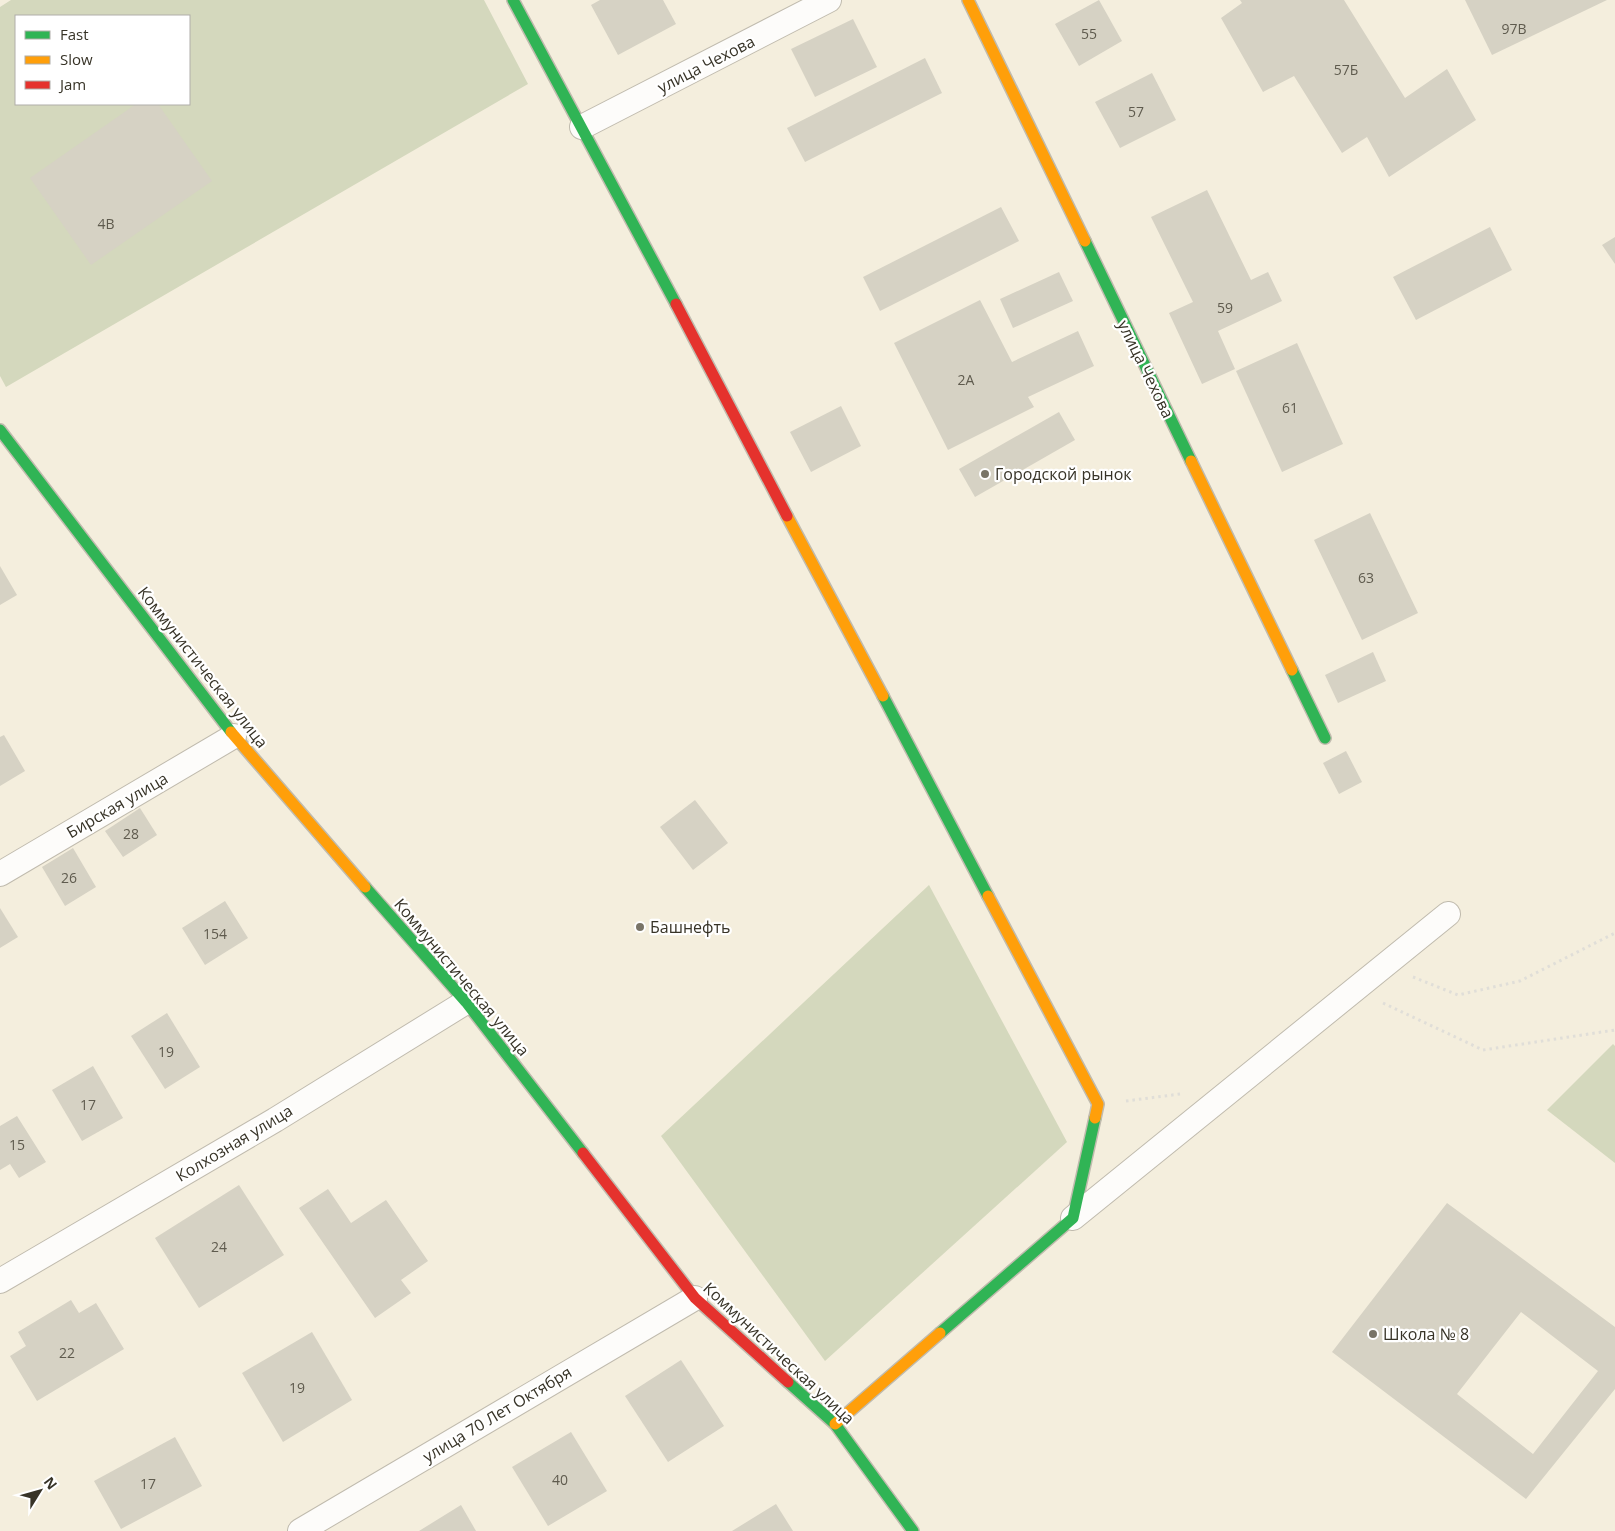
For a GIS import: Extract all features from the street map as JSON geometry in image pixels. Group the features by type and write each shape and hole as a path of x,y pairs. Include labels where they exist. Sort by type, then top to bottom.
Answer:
{"street":[{"path":"513,0 582,127 1098,1104 1073,1218"},
{"name":"улица Чехова","path":"582,127 829,0"},
{"name":"улица Чехова","path":"968,0 1325,738"},
{"name":"Коммунистическая улица","path":"1,435 234,736 466,1002 695,1298 835,1424 912,1531"},
{"name":"Бирская улица","path":"0,874 234,736"},
{"path":"835,1424 1073,1218 1448,914"},
{"name":"Колхозная улица","path":"0,1281 275,1120 466,1002"},
{"name":"улица 70 Лет Октября","path":"300,1531 695,1298"}],"path":[{"path":"1385,966 1458,995 1520,981 1615,933"},
{"path":"1356,990 1483,1050 1615,1030"},
{"path":"1098,1104 1186,1094"}],"green space":[{"path":"11,0 484,0 528,84 6,387 0,376 0,7"},
{"path":"929,885 1067,1142 825,1361 661,1136"},
{"path":"1613,1044 1615,1046 1615,1163 1547,1110"}],"building":[{"path":"600,0 663,0 676,24 618,55 591,5"},
{"path":"1099,0 1122,41 1079,66 1055,24"},
{"path":"1240,0 1344,0 1405,98 1447,69 1476,120 1389,177 1367,137 1342,153 1294,76 1263,92 1221,18 1242,3"},
{"path":"1465,0 1607,0 1492,55"},
{"path":"853,19 877,67 815,97 791,49"},
{"path":"925,58 942,93 805,162 787,128"},
{"path":"1152,73 1176,120 1120,148 1095,102"},
{"path":"135,105 159,105 212,181 91,265 30,178"},
{"path":"1207,190 1251,280 1268,272 1282,301 1218,331 1235,369 1202,384 1169,313 1193,302 1151,217"},
{"path":"1001,207 1019,241 880,311 863,277"},
{"path":"1490,227 1512,270 1416,320 1393,277"},
{"path":"1615,237 1615,264 1602,245"},
{"path":"1059,272 1073,301 1013,328 1000,299"},
{"path":"980,300 1012,362 1078,331 1094,366 1028,397 1034,407 948,450 894,343"},
{"path":"1297,343 1343,444 1282,472 1236,371"},
{"path":"841,406 861,446 811,472 790,432"},
{"path":"1059,412 1075,440 975,497 959,469"},
{"path":"1370,513 1418,613 1362,640 1314,540"},
{"path":"0,566 17,595 0,605"},
{"path":"1373,652 1386,681 1338,703 1325,675"},
{"path":"4,735 25,771 0,786 0,737"},
{"path":"1346,751 1362,782 1339,794 1323,763"},
{"path":"695,800 728,843 693,870 660,827"},
{"path":"140,808 157,835 123,857 105,831"},
{"path":"73,848 96,887 65,906 42,867"},
{"path":"225,901 248,938 205,965 182,928"},
{"path":"0,908 18,937 0,948"},
{"path":"167,1013 200,1067 165,1089 131,1036"},
{"path":"93,1066 123,1118 82,1141 52,1090"},
{"path":"17,1116 46,1162 19,1178 10,1164 0,1170 0,1126"},
{"path":"239,1185 284,1255 199,1308 155,1238"},
{"path":"328,1189 351,1223 386,1200 428,1261 401,1280 411,1293 375,1318 299,1208"},
{"path":"1447,1203 1615,1327 1615,1389 1526,1499 1332,1352","holes":["1521,1312 1598,1371 1533,1454 1457,1394"]},
{"path":"71,1300 79,1313 96,1303 124,1349 37,1401 10,1356 26,1346 18,1332"},
{"path":"312,1332 352,1400 283,1442 242,1373"},
{"path":"681,1360 724,1426 668,1462 625,1396"},
{"path":"571,1432 607,1491 548,1526 512,1467"},
{"path":"175,1437 202,1486 121,1529 94,1481"},
{"path":"776,1504 793,1531 732,1531"},
{"path":"461,1505 476,1531 419,1531"}],"traffic: fast":[{"path":"513,0 676,304"},
{"path":"1085,241 1191,461"},
{"path":"0,430 231,732"},
{"path":"1292,670 1325,738"},
{"path":"883,696 988,896"},
{"path":"365,887 466,1002 583,1153"},
{"path":"940,1333 1073,1218 1095,1118"},
{"path":"788,1382 835,1424 913,1531"}],"traffic: slow":[{"path":"968,0 1085,241"},
{"path":"1191,461 1292,670"},
{"path":"787,516 883,696"},
{"path":"231,732 365,887"},
{"path":"988,896 1098,1104 1095,1118"},
{"path":"835,1424 940,1333"}],"traffic: jam":[{"path":"676,304 787,516"},
{"path":"583,1153 695,1298 788,1382"}],"place":[{"name":"Городской рынок","path":"985,474"},
{"name":"Башнефть","path":"640,927"},
{"name":"Школа № 8","path":"1373,1334"}]}
